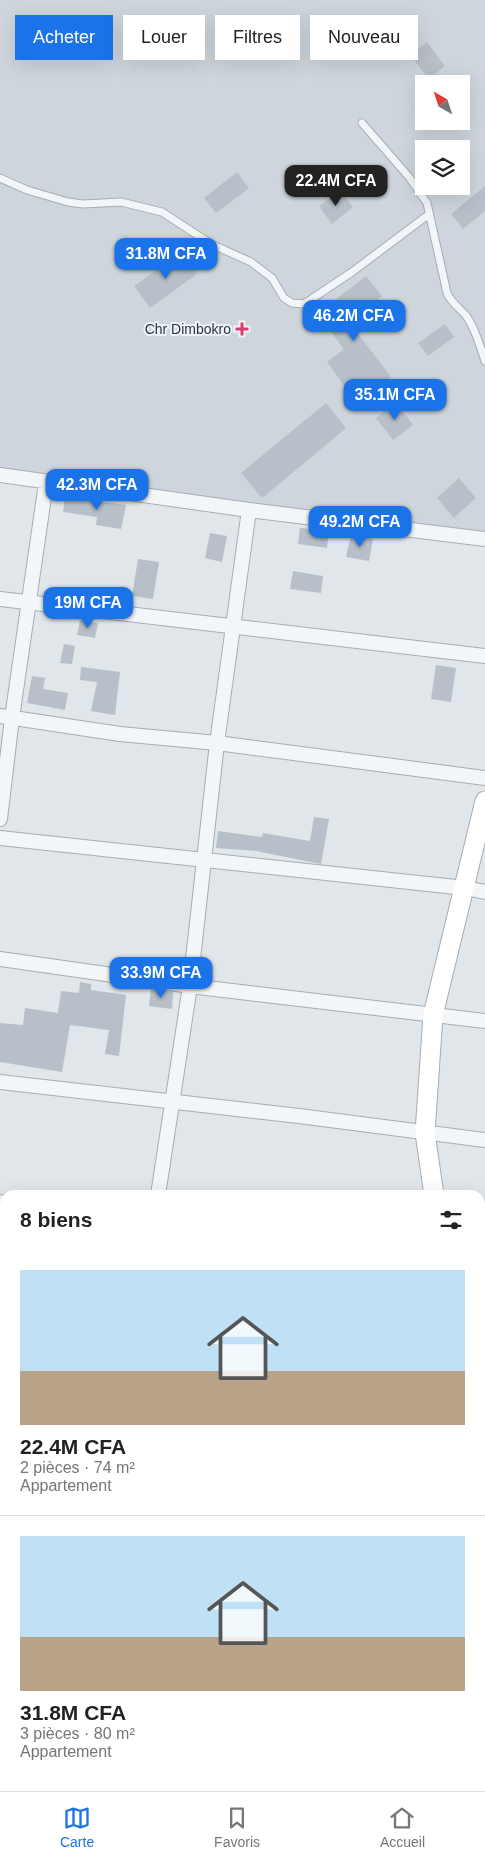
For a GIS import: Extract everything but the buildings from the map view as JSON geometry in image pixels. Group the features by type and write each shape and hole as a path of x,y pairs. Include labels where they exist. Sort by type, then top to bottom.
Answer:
{"main road":[{"path":"433,1190 425,1133 433,1015 485,801"}],"street":[{"path":"0,475 46,483 249,510 485,539"},
{"path":"0,819 6,717 28,604 46,483"},
{"path":"159,1190 170,1102 190,986 217,743 249,510"},
{"path":"0,599 28,604 234,625 485,656"},
{"path":"6,717 120,734 217,743 485,778"},
{"path":"0,838 465,888 485,892"},
{"path":"0,959 190,986 485,1021"},
{"path":"0,1082 299,1116 485,1140"}],"lane":[{"path":"362,123 420,192 426,203 447,293 451,301 466,316 474,329 485,361"},
{"path":"0,178 27,190 68,202 83,204 121,202 162,212 211,244 251,262 272,278 284,298 292,303 304,304 352,272 428,215"}],"shaded area":[{"name":"Chr Dimbokro","path":"0,0 485,0 485,538 0,472"}],"place":[{"name":"Chr Dimbokro","path":"242,329"}]}
